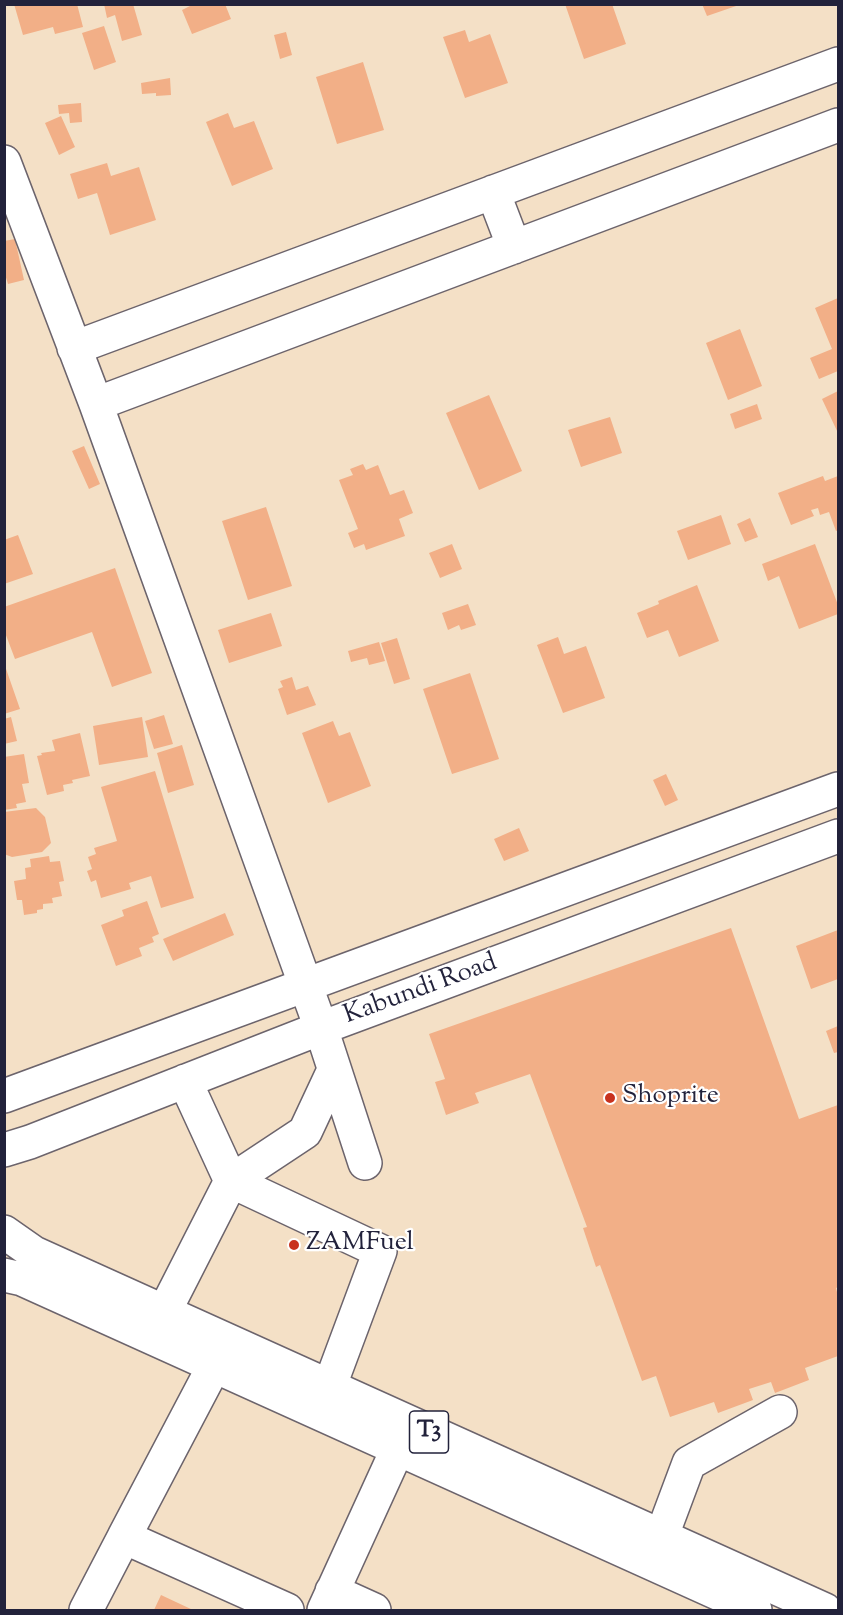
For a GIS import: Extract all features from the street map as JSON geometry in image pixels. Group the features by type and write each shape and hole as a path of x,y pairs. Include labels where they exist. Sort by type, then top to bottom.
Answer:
{"main road":[{"path":"74,348 838,64"},
{"path":"96,404 838,125"},
{"path":"4,162 96,404 321,1028 365,1163"},
{"path":"493,192 514,247"},
{"name":"Kabundi Road","path":"4,1096 838,789"},
{"name":"Kabundi Road","path":"17,1146 321,1028 838,836"},
{"path":"158,1325 231,1181 305,1132 334,1070"},
{"path":"184,1081 231,1181 380,1251 325,1400"},
{"path":"4,1169 17,1146"},
{"name":"T3","path":"7,1230 34,1253 158,1325 214,1366 325,1400"},
{"name":"T3","path":"4,1275 158,1325 656,1550 825,1611"},
{"path":"86,1611 214,1366"},
{"path":"656,1550 689,1463 780,1412"},
{"path":"375,1611 328,1601 403,1436"},
{"path":"124,1537 287,1611"},
{"name":"T3","path":"656,1550 756,1611"}],"building":[{"path":"14,4 77,4 83,27 55,34 53,27 23,35"},
{"path":"104,4 133,4 142,35 122,41 115,15 107,18"},
{"path":"194,4 225,4 231,19 192,34 182,10"},
{"path":"565,4 612,4 626,44 584,59"},
{"path":"702,4 739,4 739,5 707,16"},
{"path":"104,26 116,62 94,70 82,33"},
{"path":"465,30 469,42 490,34 508,83 465,98 443,37"},
{"path":"286,32 292,55 280,59 274,35"},
{"path":"363,62 384,130 337,144 316,77"},
{"path":"170,78 171,95 142,94 141,83"},
{"path":"81,103 82,122 70,123 69,113 59,114 58,105"},
{"path":"228,113 234,128 254,121 273,169 232,186 206,122"},
{"path":"61,116 75,147 59,155 45,123"},
{"path":"107,163 111,176 139,167 156,220 110,235 97,193 78,199 70,174"},
{"path":"15,239 24,280 8,284 4,271 4,241"},
{"path":"838,298 838,371 819,379 810,358 832,349 815,308"},
{"path":"740,329 762,386 728,400 706,343"},
{"path":"838,391 838,433 822,399"},
{"path":"489,395 522,471 479,490 446,413"},
{"path":"757,404 762,419 735,429 730,414"},
{"path":"610,417 622,453 581,467 568,430"},
{"path":"84,446 100,484 89,489 72,451"},
{"path":"363,464 366,470 378,465 390,495 404,490 413,513 399,519 405,536 366,550 364,544 354,548 348,533 358,529 339,480 353,475 350,469"},
{"path":"823,476 825,481 838,476 838,530 836,531 829,512 820,515 818,508 811,510 814,516 791,525 778,493"},
{"path":"266,507 292,586 248,600 222,521"},
{"path":"721,515 731,544 688,560 677,531"},
{"path":"750,518 758,537 745,542 737,524"},
{"path":"18,535 33,574 4,584 4,540"},
{"path":"452,544 462,569 440,578 429,553"},
{"path":"815,544 838,605 838,614 799,629 779,576 768,581 762,564"},
{"path":"115,568 152,673 112,687 92,632 15,659 4,630 4,607"},
{"path":"697,585 719,641 679,657 668,630 647,638 637,613 659,604 658,601"},
{"path":"468,604 476,625 461,630 459,625 448,630 442,613"},
{"path":"271,613 282,646 229,663 218,630"},
{"path":"558,637 564,654 586,646 605,698 563,713 537,645"},
{"path":"397,638 410,679 394,684 381,643"},
{"path":"379,642 385,661 369,665 367,658 351,662 348,651"},
{"path":"4,663 20,709 4,714"},
{"path":"470,673 499,759 452,774 423,689"},
{"path":"292,677 296,690 308,686 316,705 287,715 278,689 283,687 280,681"},
{"path":"164,715 173,744 154,749 145,721"},
{"path":"11,717 17,741 4,744 4,719"},
{"path":"142,717 148,757 99,765 93,726"},
{"path":"333,721 339,736 350,732 371,786 328,803 302,733"},
{"path":"80,733 90,776 72,780 73,783 63,785 64,791 47,795 37,756 42,755 41,753 55,751 52,740"},
{"path":"182,745 194,785 168,793 157,753"},
{"path":"24,754 29,783 22,784 26,802 16,804 17,808 4,810 4,757"},
{"path":"155,771 194,898 161,908 151,876 129,883 131,889 101,898 96,880 91,882 87,871 92,869 88,857 96,854 94,848 117,841 101,787"},
{"path":"666,774 678,800 665,806 653,780"},
{"path":"36,808 45,817 51,843 42,852 12,857 4,854 4,812"},
{"path":"519,828 529,851 504,861 494,839"},
{"path":"49,856 50,862 60,861 64,881 59,882 62,896 52,898 53,903 43,904 43,909 37,910 37,913 24,915 22,900 17,900 14,881 26,879 25,868 31,867 30,859"},
{"path":"147,901 159,934 152,937 154,942 139,948 142,956 116,966 101,925 124,916 122,910"},
{"path":"225,913 234,935 173,961 163,939"},
{"path":"731,928 799,1119 838,1105 838,1287 836,1288 838,1356 805,1368 809,1380 775,1393 771,1382 749,1389 753,1400 718,1413 714,1402 670,1417 656,1376 642,1381 600,1265 596,1267 583,1228 587,1227 530,1074 475,1093 479,1103 446,1115 435,1082 445,1079 429,1034"},
{"path":"838,930 838,979 811,989 796,946"},
{"path":"838,1026 838,1052 834,1053 826,1031"},
{"path":"161,1595 193,1610 154,1610"}],"place":[{"name":"Shoprite","path":"610,1098"},
{"name":"ZAMFuel","path":"294,1245"}]}
